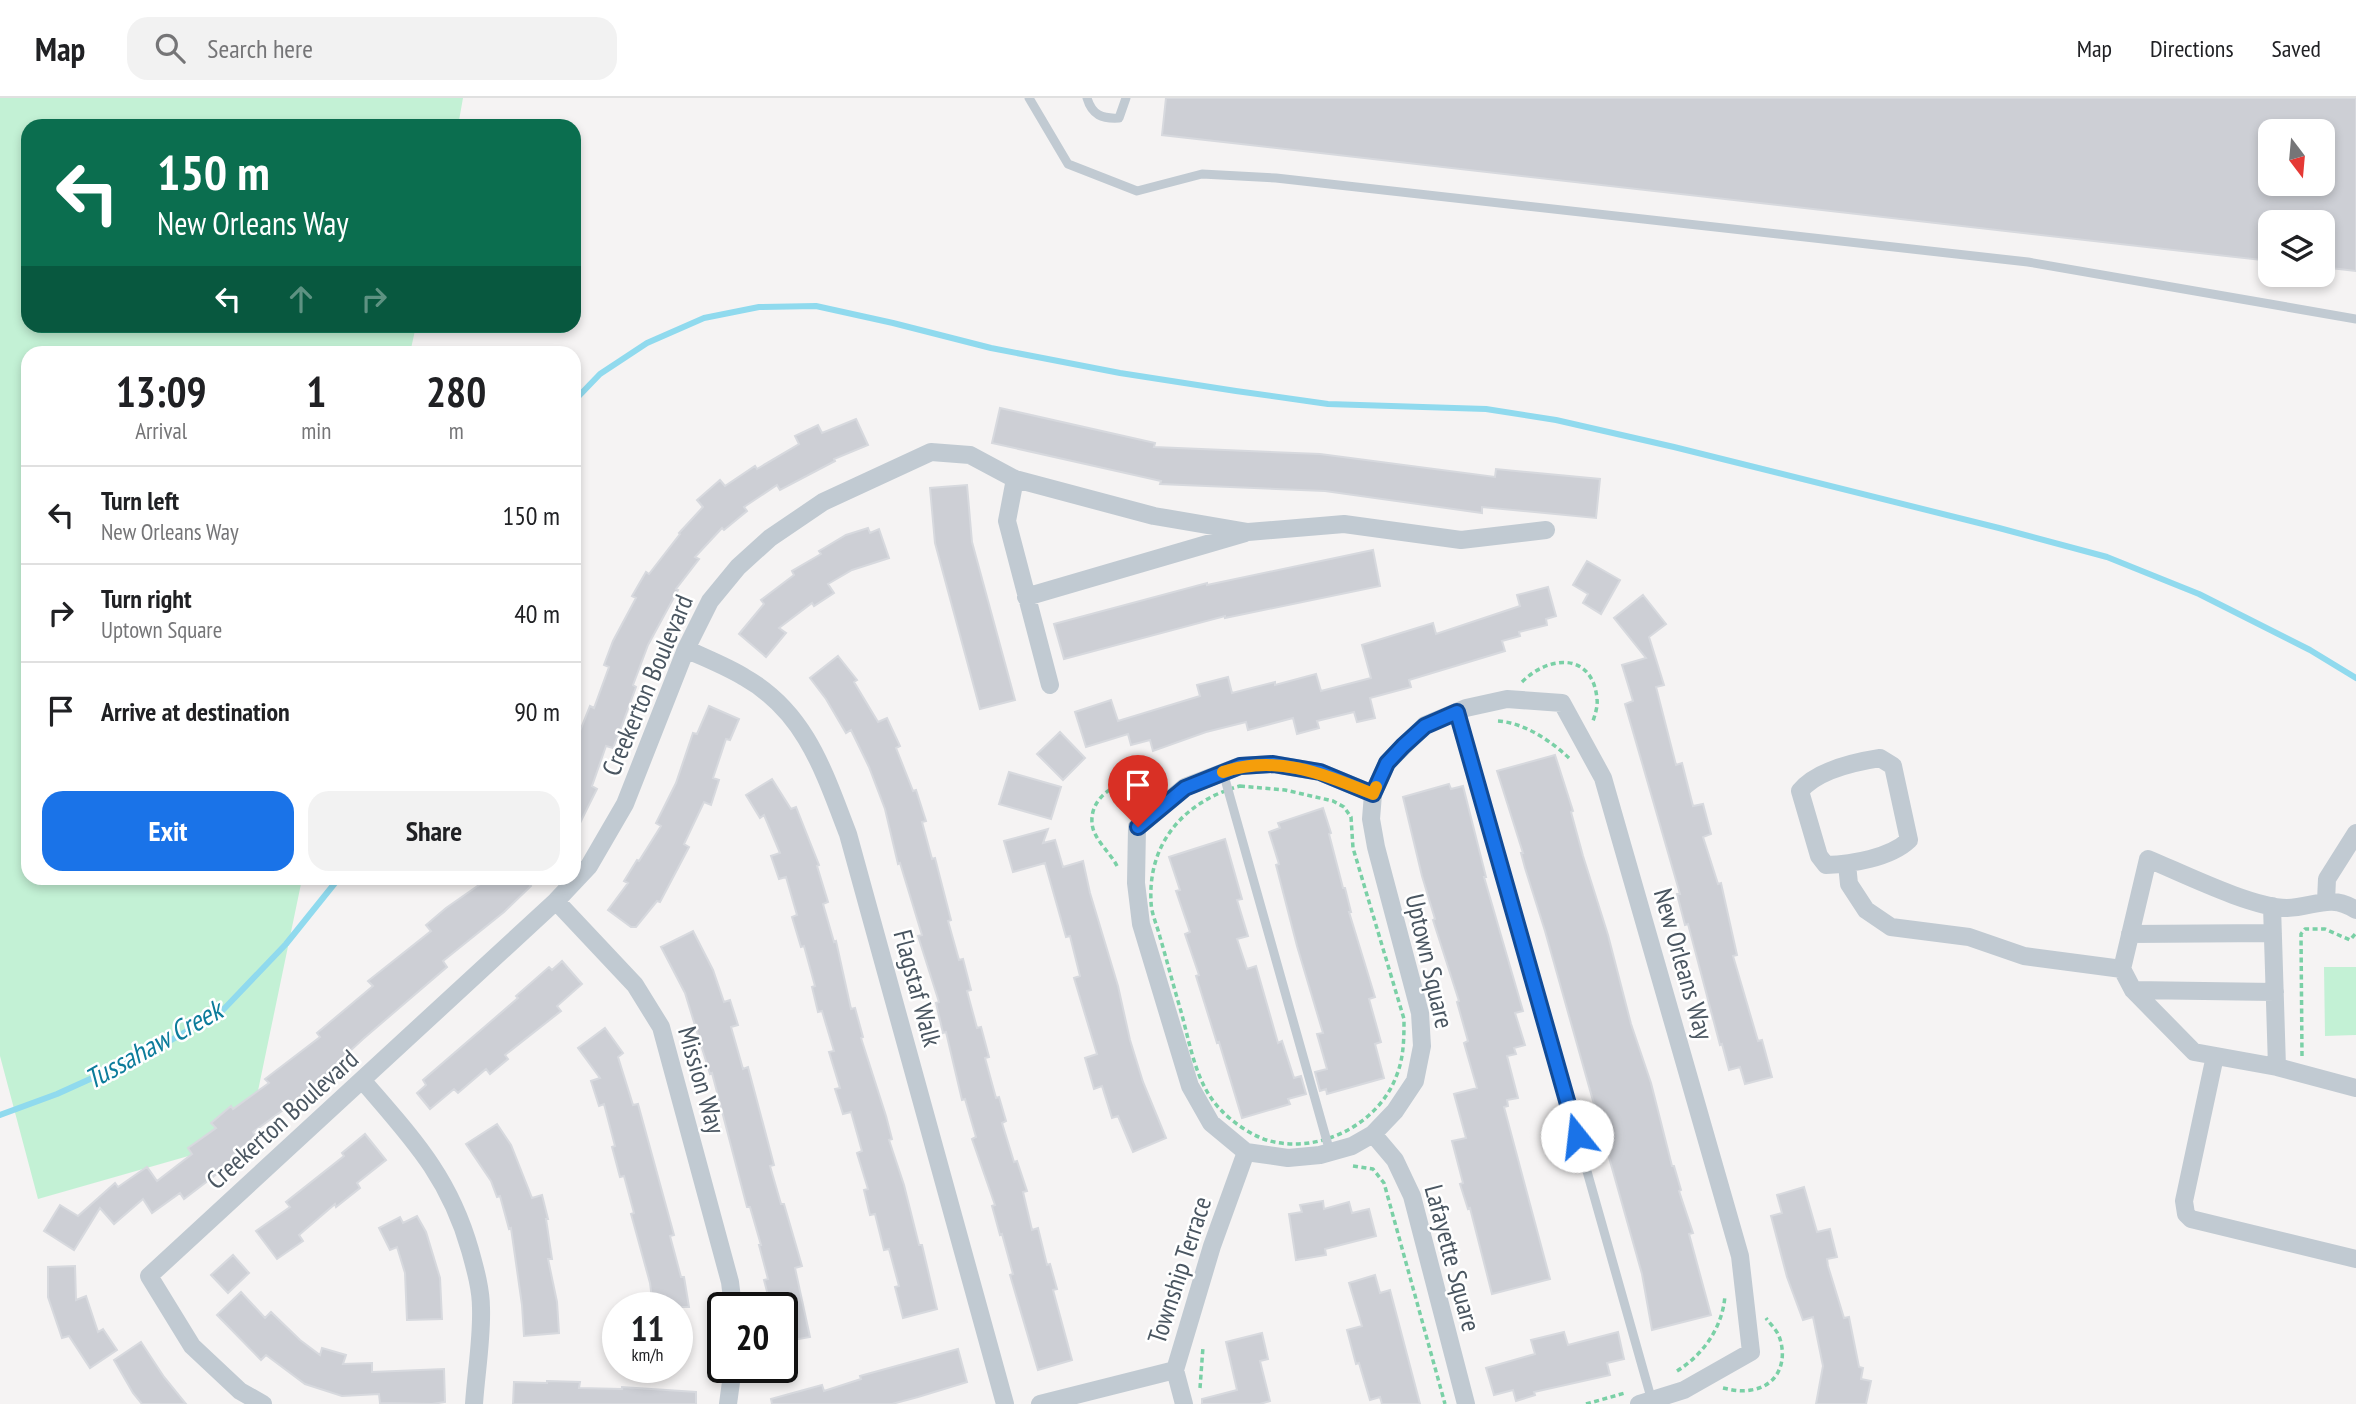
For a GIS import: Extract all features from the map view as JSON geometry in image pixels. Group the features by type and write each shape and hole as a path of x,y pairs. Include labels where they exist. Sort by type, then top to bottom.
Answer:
{"street":[{"name":"Creekerton Boulevard","path":"581,874 589,866 625,804 686,649 710,601 738,567 770,538 823,502 931,452 970,455 1015,479 1154,516 1248,532 1344,524 1461,540 1546,530"},
{"path":"1015,479 1007,521 1051,685"},
{"path":"1026,597 1248,532"},
{"name":"Flagstaf Walk","path":"686,649 746,677 780,704 819,758 848,834 1005,1404"},
{"name":"New Orleans Way","path":"1373,794 1387,763 1425,726 1457,712 1507,699 1562,703 1603,778 1740,1256 1751,1352 1684,1390 1646,1402"},
{"path":"1880,758 1893,766 1909,839 1900,848 1847,864 1826,865 1819,856 1800,791 1809,780 1861,761 1880,758"},
{"path":"1246,1152 1211,1124 1190,1086 1141,924 1136,883 1138,827 1185,788 1240,766 1273,764 1320,772 1373,794"},
{"name":"Uptown Square","path":"1246,1152 1288,1158 1352,1146 1373,1134 1395,1111 1415,1081 1422,1046 1420,1013 1376,846 1371,819 1373,794"},
{"path":"2326,901 2327,879 2356,833"},
{"path":"2356,911 2333,900 2287,908 2259,904 2148,859 2122,969 2133,990 2194,1052 2277,1067 2356,1088"},
{"path":"1847,864 1849,884 1866,910 1891,927 1969,937 2024,956 2122,969"},
{"name":"Creekerton Boulevard","path":"262,1404 240,1391 192,1346 149,1276 363,1081 571,885"},
{"name":"Mission Way","path":"556,901 635,985 661,1027 731,1292"},
{"path":"2272,906 2277,1067"},
{"path":"2130,934 2273,933"},
{"path":"2133,990 2275,992"},
{"path":"2215,1056 2184,1201 2186,1214 2191,1219 2356,1259"},
{"path":"363,1081 432,1164 452,1199 465,1231 481,1307 474,1404"},
{"name":"Lafayette Square","path":"1373,1134 1395,1160 1412,1196 1466,1404"},
{"name":"Township Terrace","path":"1184,1404 1175,1370 1212,1246 1246,1152"},
{"path":"1040,1404 1175,1370"},
{"path":"728,1404 731,1383"}],"lane":[{"path":"1029,98 1068,163 1137,191 1202,174 1276,178 2028,262 2356,319"},
{"path":"1087,98 1090,108 1098,116 1109,119 1119,118 1126,98"},
{"path":"1457,712 1646,1402"},
{"path":"1223,772 1330,1152"}],"path":[{"path":"1513,687 1532,671 1548,663 1562,661 1577,666 1590,676 1597,699 1593,723"},
{"path":"1118,867 1100,841 1092,823 1096,804 1101,796 1116,786 1135,783 1163,786"},
{"path":"2302,1063 2301,934 2305,929 2325,929 2350,940 2356,933"},
{"path":"1352,1166 1373,1169 1384,1184 1445,1404"},
{"path":"1200,1392 1203,1343"}],"green space":[{"path":"0,98 463,98 459,119 21,119 21,333 414,333 412,346 21,346 21,885 301,885 248,1139 38,1199 0,1056"},
{"path":"2324,967 2356,967 2356,1035 2325,1036"}],"building":[{"path":"1166,98 2356,98 2356,271 2335,269 2335,210 2258,210 2258,260 1162,135"},
{"path":"1000,408 1155,443 1154,447 1320,454 1495,477 1496,469 1600,479 1596,518 1482,507 1482,513 1325,491 1160,484 1161,481 992,443"},
{"path":"856,419 868,445 834,459 835,461 780,490 777,485 744,507 747,511 724,530 722,528 695,557 699,559 676,589 678,590 648,645 621,728 613,748 606,746 592,786 597,789 581,821 581,728 590,706 594,708 609,667 604,665 613,641 636,598 632,596 646,572 649,574 679,533 703,507 697,500 720,480 725,486 755,466 757,469 799,444 795,436 818,425 822,433"},
{"path":"967,485 972,542 1015,700 980,709 935,543 930,488"},
{"path":"868,528 870,533 879,529 889,558 852,570 828,584 834,593 814,606 812,603 779,628 786,633 766,657 739,634 764,604 761,600 794,575 792,571 846,535"},
{"path":"1373,550 1380,586 1225,616 1064,659 1054,624 1207,583"},
{"path":"1587,561 1620,580 1601,614 1583,603 1588,594 1573,585"},
{"path":"1548,587 1556,616 1546,619 1547,625 1519,632 1520,636 1502,641 1505,651 1409,680 1411,687 1370,698 1375,718 1357,722 1354,712 1317,721 1319,728 1297,734 1293,718 1248,730 1246,722 1206,732 1153,751 1150,740 1131,745 1128,734 1086,747 1075,712 1111,700 1118,721 1200,696 1197,685 1228,677 1232,693 1316,674 1321,691 1371,678 1362,645 1433,623 1436,634 1520,606 1517,595"},
{"path":"1643,595 1666,624 1649,637 1664,685 1656,687 1676,765 1682,763 1693,806 1703,804 1711,834 1703,837 1718,884 1721,883 1737,955 1733,956 1758,1041 1762,1040 1772,1077 1745,1084 1740,1067 1729,1070 1722,1044 1720,1045 1625,704 1633,701 1622,665 1646,658 1614,618"},
{"path":"838,656 857,680 854,682 878,722 887,718 900,746 896,748 913,791 916,790 926,821 922,822 932,859 935,858 951,920 948,921 959,960 963,959 971,990 967,991 977,1028 981,1027 989,1057 985,1058 996,1098 999,1097 1006,1121 1002,1123 1014,1162 1017,1161 1027,1191 1023,1192 1032,1230 1038,1228 1047,1265 1050,1264 1057,1289 1053,1290 1072,1360 1038,1370 992,1206 995,1205 972,1139 976,1137 965,1099 962,1100 946,1032 943,1033 936,1003 939,1002 918,936 922,935 900,863 898,864 885,809 851,730 846,733 810,678"},
{"path":"709,706 739,719 730,740 726,739 713,778 719,780 711,805 704,802 684,844 689,847 660,902 657,901 636,927 631,927 608,910 628,883 624,881 661,826 656,823 676,783 693,733 697,734"},
{"path":"1060,732 1085,758 1063,780 1037,754"},
{"path":"1555,755 1693,1233 1689,1234 1711,1315 1652,1330 1642,1274 1525,868 1523,853 1497,771"},
{"path":"1009,772 1061,787 1051,819 999,804"},
{"path":"772,779 791,809 796,807 819,865 817,866 828,902 823,904 834,942 836,941 851,1009 855,1008 863,1037 861,1038 886,1116 892,1139 889,1140 919,1245 922,1245 937,1309 903,1318 895,1287 899,1286 889,1249 884,1250 875,1214 870,1215 864,1190 868,1189 857,1153 862,1151 851,1112 843,1114 835,1089 840,1088 829,1052 834,1051 822,1011 818,1012 812,987 815,986 804,946 801,947 792,917 797,915 786,877 779,879 771,856 780,853 764,815 760,818 746,795"},
{"path":"1449,784 1451,789 1463,786 1484,877 1523,1011 1515,1013 1525,1045 1514,1048 1516,1054 1507,1056 1518,1098 1507,1100 1508,1106 1504,1107 1550,1279 1492,1294 1470,1208 1468,1209 1460,1184 1463,1183 1452,1141 1466,1138 1454,1094 1477,1088 1464,1043 1468,1041 1457,1002 1459,1001 1433,920 1435,919 1403,797"},
{"path":"1323,808 1349,912 1375,997 1369,999 1381,1042 1375,1044 1384,1078 1327,1094 1326,1089 1320,1091 1315,1072 1327,1069 1317,1034 1323,1033 1297,946 1269,832 1280,828 1278,823"},
{"path":"1048,829 1043,843 1055,840 1063,867 1083,861 1118,986 1130,1040 1143,1082 1166,1138 1133,1152 1118,1116 1112,1118 1102,1086 1094,1089 1085,1058 1097,1054 1074,978 1080,976 1070,936 1066,937 1045,863 1013,872 1004,841"},
{"path":"1225,839 1242,899 1237,900 1248,936 1237,939 1247,969 1256,966 1278,1043 1282,1041 1294,1078 1301,1076 1306,1094 1288,1099 1290,1104 1242,1118 1196,976 1199,975 1185,934 1190,932 1176,891 1180,890 1169,857"},
{"path":"479,885 531,886 504,912 443,961 447,967 363,1039 336,1064 338,1066 310,1086 312,1089 253,1132 256,1136 232,1156 235,1160 184,1199 180,1193 152,1213 143,1199 114,1224 100,1208 74,1250 44,1231 60,1205 78,1216 115,1183 118,1187 147,1167 157,1181 192,1154 188,1148 216,1128 211,1123 231,1106 233,1109 269,1083 265,1079 320,1037 317,1033 373,986 368,981 431,931 426,925"},
{"path":"693,931 713,970 724,1002 730,1000 738,1025 731,1027 743,1069 748,1067 774,1165 770,1166 802,1266 795,1268 810,1337 798,1339 798,1292 767,1292 764,1280 768,1279 761,1245 750,1207 747,1207 712,1073 710,1074 685,993 661,947"},
{"path":"562,961 582,984 557,1006 561,1011 505,1055 508,1059 490,1074 486,1069 458,1093 454,1089 430,1109 417,1093 426,1085 423,1080 518,998 516,996 549,967 552,970"},
{"path":"605,1028 623,1053 618,1057 633,1105 638,1104 674,1235 670,1236 686,1292 651,1292 631,1214 634,1213 624,1176 620,1177 612,1147 615,1146 604,1104 599,1106 591,1081 600,1078 578,1048"},
{"path":"497,1124 511,1145 532,1198 542,1195 548,1219 552,1259 548,1259 557,1302 559,1333 524,1336 511,1228 509,1229 500,1196 497,1197 491,1181 466,1144"},
{"path":"365,1134 386,1160 357,1183 360,1188 336,1207 335,1204 299,1235 303,1241 277,1259 256,1231 290,1207 286,1202 344,1156 342,1153"},
{"path":"1804,1187 1817,1232 1830,1229 1837,1257 1827,1259 1828,1266 1844,1318 1849,1317 1859,1367 1863,1368 1861,1379 1871,1381 1866,1404 1816,1404 1823,1366 1813,1317 1803,1320 1787,1277 1771,1216 1782,1213 1777,1195"},
{"path":"1323,1201 1324,1209 1349,1202 1352,1213 1369,1209 1376,1236 1325,1249 1326,1255 1296,1260 1289,1214 1302,1212 1300,1205"},
{"path":"417,1216 426,1232 440,1278 442,1319 407,1320 405,1273 397,1247 390,1250 379,1228 400,1217 403,1223"},
{"path":"233,1255 249,1273 228,1293 211,1275"},
{"path":"75,1266 76,1300 86,1296 98,1332 103,1329 117,1350 90,1368 69,1336 62,1338 48,1297 48,1267"},
{"path":"1375,1275 1380,1293 1390,1290 1420,1404 1382,1404 1380,1397 1370,1400 1359,1363 1356,1364 1347,1330 1362,1326 1349,1283"},
{"path":"241,1292 265,1318 271,1312 320,1355 322,1348 346,1355 343,1364 372,1363 372,1372 444,1369 445,1402 380,1403 379,1394 342,1396 305,1384 266,1355 261,1360 217,1315"},
{"path":"1564,1332 1568,1345 1618,1332 1624,1359 1607,1363 1610,1375 1534,1392 1535,1395 1516,1401 1513,1390 1494,1395 1486,1368 1535,1354 1531,1340"},
{"path":"1262,1333 1268,1359 1260,1361 1270,1401 1260,1404 1202,1404 1202,1399 1237,1390 1226,1342"},
{"path":"141,1342 186,1404 142,1404 133,1393 114,1360"},
{"path":"958,1349 967,1382 918,1397 892,1404 772,1404 771,1399 822,1385 824,1391 861,1379 860,1376"},
{"path":"514,1382 580,1382 579,1388 622,1387 696,1392 696,1404 513,1404"}],"waterway":[{"path":"581,394 600,374 647,343 704,318 759,307 816,306 991,348 1120,373 1236,391 1328,404 1486,409 1556,420 1674,447 2107,557 2199,594 2310,650 2356,678"},
{"name":"Tussahaw Creek","path":"0,1115 57,1094 152,1051 222,1011 286,944 333,885"}],"slow traffic":[{"path":"1223,772 1240,766 1273,764 1320,772 1373,794 1376,787"}],"route":[{"path":"1138,827 1185,788 1240,766 1273,764 1320,772 1373,794 1387,763 1403,746 1425,726 1457,712 1577,1136"}]}
